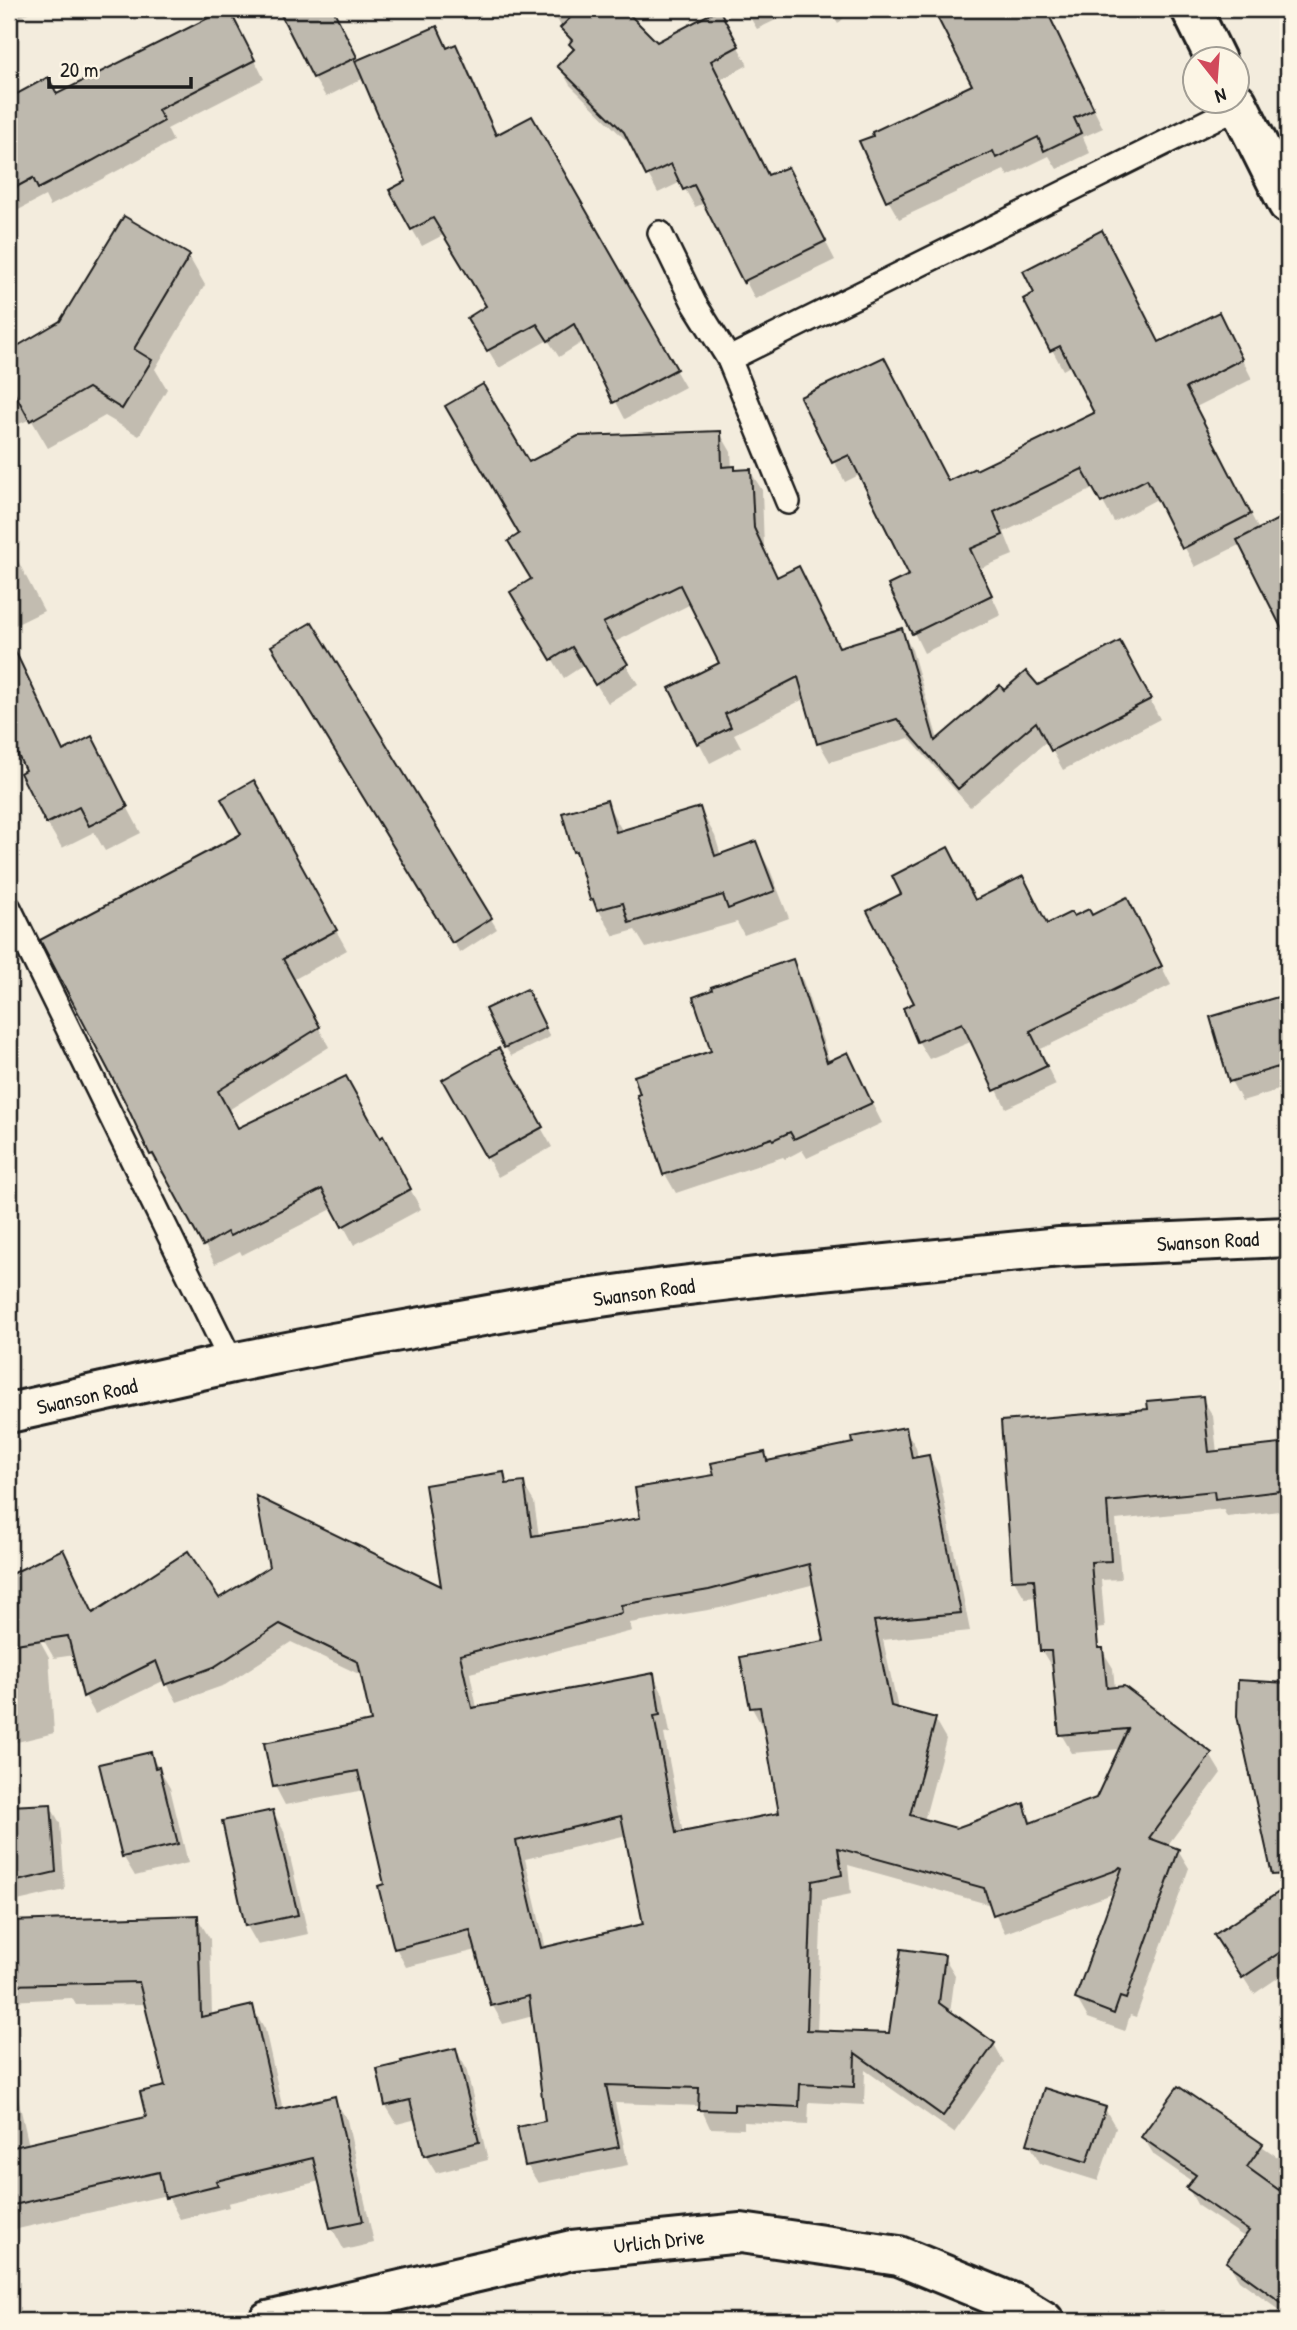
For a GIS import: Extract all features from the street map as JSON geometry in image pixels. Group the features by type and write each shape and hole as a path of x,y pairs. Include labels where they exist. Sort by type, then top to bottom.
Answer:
{"main road":[{"path":"1191,9 1209,46"},
{"path":"1244,116 1288,204"},
{"name":"Swanson Road","path":"9,1413 232,1363 544,1305 782,1274 1060,1247 1288,1237"},
{"name":"Urlich Drive","path":"281,2320 572,2250 741,2233 899,2256 1018,2305 1044,2321"}],"lane":[{"path":"729,359 1214,116"},
{"path":"660,233 694,303 729,359 788,502"},
{"path":"9,908 232,1363"}],"building":[{"path":"229,9 255,60 158,110 164,121 92,161 38,189 33,178 9,191 9,98 48,77 57,94"},
{"path":"278,9 333,9 357,57 313,78"},
{"path":"579,9 624,9 657,42 719,9 739,46 711,61 768,175 788,167 826,241 744,281 744,284 694,185 683,190 671,164 646,176 624,132 557,66 574,49 569,44 572,40 560,28"},
{"path":"933,9 1046,9 1094,109 1074,118 1081,133 1044,151 1038,137 996,158 993,151 886,201 859,141 873,136 872,132 972,85"},
{"path":"437,26 447,48 456,44 496,135 532,116 677,369 613,403 574,324 548,341 537,324 487,351 467,318 486,306 433,218 411,230 389,190 406,181 355,61"},
{"path":"124,216 190,255 134,349 152,360 122,409 88,388 30,421 9,383 9,351 60,321"},
{"path":"1102,230 1159,342 1219,312 1242,359 1186,388 1251,514 1182,549 1147,479 1101,503 1082,469 994,512 1003,535 970,549 992,595 912,634 888,585 909,575 849,455 832,463 800,397 884,357 948,481 1094,413 1060,346 1050,351 1023,299 1034,293 1023,271"},
{"path":"483,384 529,462 578,436 721,431 722,467 751,469 754,528 777,577 799,566 839,647 902,628 935,741 1000,685 1004,690 1026,671 1038,685 1120,641 1151,699 1051,751 1036,722 958,789 897,719 817,744 798,677 725,714 731,727 697,744 669,688 719,663 680,585 603,623 628,664 595,685 572,647 551,660 510,592 531,579 508,541 519,534 445,406"},
{"path":"1288,514 1288,641 1237,540"},
{"path":"312,622 492,918 452,943 271,646"},
{"path":"9,638 63,751 92,736 128,807 89,826 79,807 46,824 20,773 25,770 9,736"},
{"path":"254,780 337,930 283,959 320,1027 218,1091 238,1128 346,1076 380,1138 383,1136 411,1189 342,1227 322,1189 230,1236 227,1232 203,1246 153,1154 150,1155 40,940 241,834 221,799"},
{"path":"607,800 616,832 700,807 715,856 756,841 775,891 728,909 723,895 629,923 623,903 597,910 593,899 590,900 562,813"},
{"path":"948,847 975,900 1023,876 1047,924 1071,912 1074,916 1089,909 1092,915 1127,897 1162,966 1030,1031 1047,1066 994,1091 962,1023 917,1042 903,1008 914,1003 867,911 901,894 892,876"},
{"path":"793,959 827,1062 848,1052 872,1103 794,1139 790,1132 773,1140 772,1138 663,1175 637,1095 640,1094 634,1076 711,1051 693,997 712,990 711,987"},
{"path":"527,989 546,1028 504,1048 485,1009"},
{"path":"1288,994 1288,1064 1229,1082 1210,1017"},
{"path":"499,1048 543,1127 486,1158 442,1080"},
{"path":"1203,1396 1209,1452 1288,1443 1288,1490 1215,1499 1214,1491 1107,1502 1111,1561 1091,1562 1098,1648 1103,1648 1107,1688 1124,1686 1212,1753 1149,1838 1179,1849 1126,1999 1120,1997 1114,2014 1075,1999 1122,1868 1120,1867 993,1915 984,1888 838,1848 842,1875 812,1881 807,2030 889,2033 901,1949 945,1955 939,2003 995,2043 943,2116 855,2053 854,2087 800,2084 799,2107 734,2104 734,2111 698,2110 699,2088 606,2085 619,2147 525,2166 517,2127 545,2121 529,1996 491,2006 470,1930 394,1949 378,1886 384,1884 358,1771 273,1787 264,1743 371,1721 358,1662 280,1624 214,1667 165,1685 156,1661 83,1697 68,1636 9,1645 9,1575 63,1549 93,1613 188,1551 219,1598 269,1567 256,1496 441,1586 425,1485 504,1472 506,1484 524,1482 532,1536 640,1518 635,1488 714,1475 711,1463 765,1452 767,1461 853,1443 852,1437 906,1427 912,1458 929,1455 961,1613 874,1621 891,1706 936,1718 910,1815 956,1828 1024,1803 1030,1823 1096,1798 1128,1729 1059,1735 1051,1651 1040,1651 1034,1579 1012,1580 1001,1421 1148,1409 1147,1401","holes":["809,1564 824,1641 740,1657 750,1708 760,1707 779,1813 676,1833 654,1716 660,1715 654,1673 472,1708 460,1655 622,1613 621,1605 709,1590","621,1816 643,1924 541,1948 516,1841"]},
{"path":"1238,1680 1288,1683 1288,1874 1272,1875 1237,1716"},
{"path":"151,1752 155,1768 159,1767 178,1844 122,1857 99,1764"},
{"path":"51,1804 56,1872 9,1883 9,1806"},
{"path":"273,1810 298,1915 245,1926 222,1821"},
{"path":"1288,1886 1288,1947 1242,1978 1214,1935"},
{"path":"198,1915 201,2017 253,2005 277,2110 335,2096 363,2221 330,2228 313,2158 216,2181 218,2185 165,2198 159,2172 9,2206 9,2148 146,2117 140,2092 165,2086 139,1982 9,1985 9,1921"},
{"path":"456,2048 479,2142 424,2156 410,2100 385,2106 377,2069"},
{"path":"1178,2086 1263,2144 1247,2167 1279,2190 1288,2176 1288,2307 1226,2262 1249,2231 1186,2188 1196,2175 1141,2137"},
{"path":"1044,2088 1106,2107 1087,2162 1027,2144"}]}
